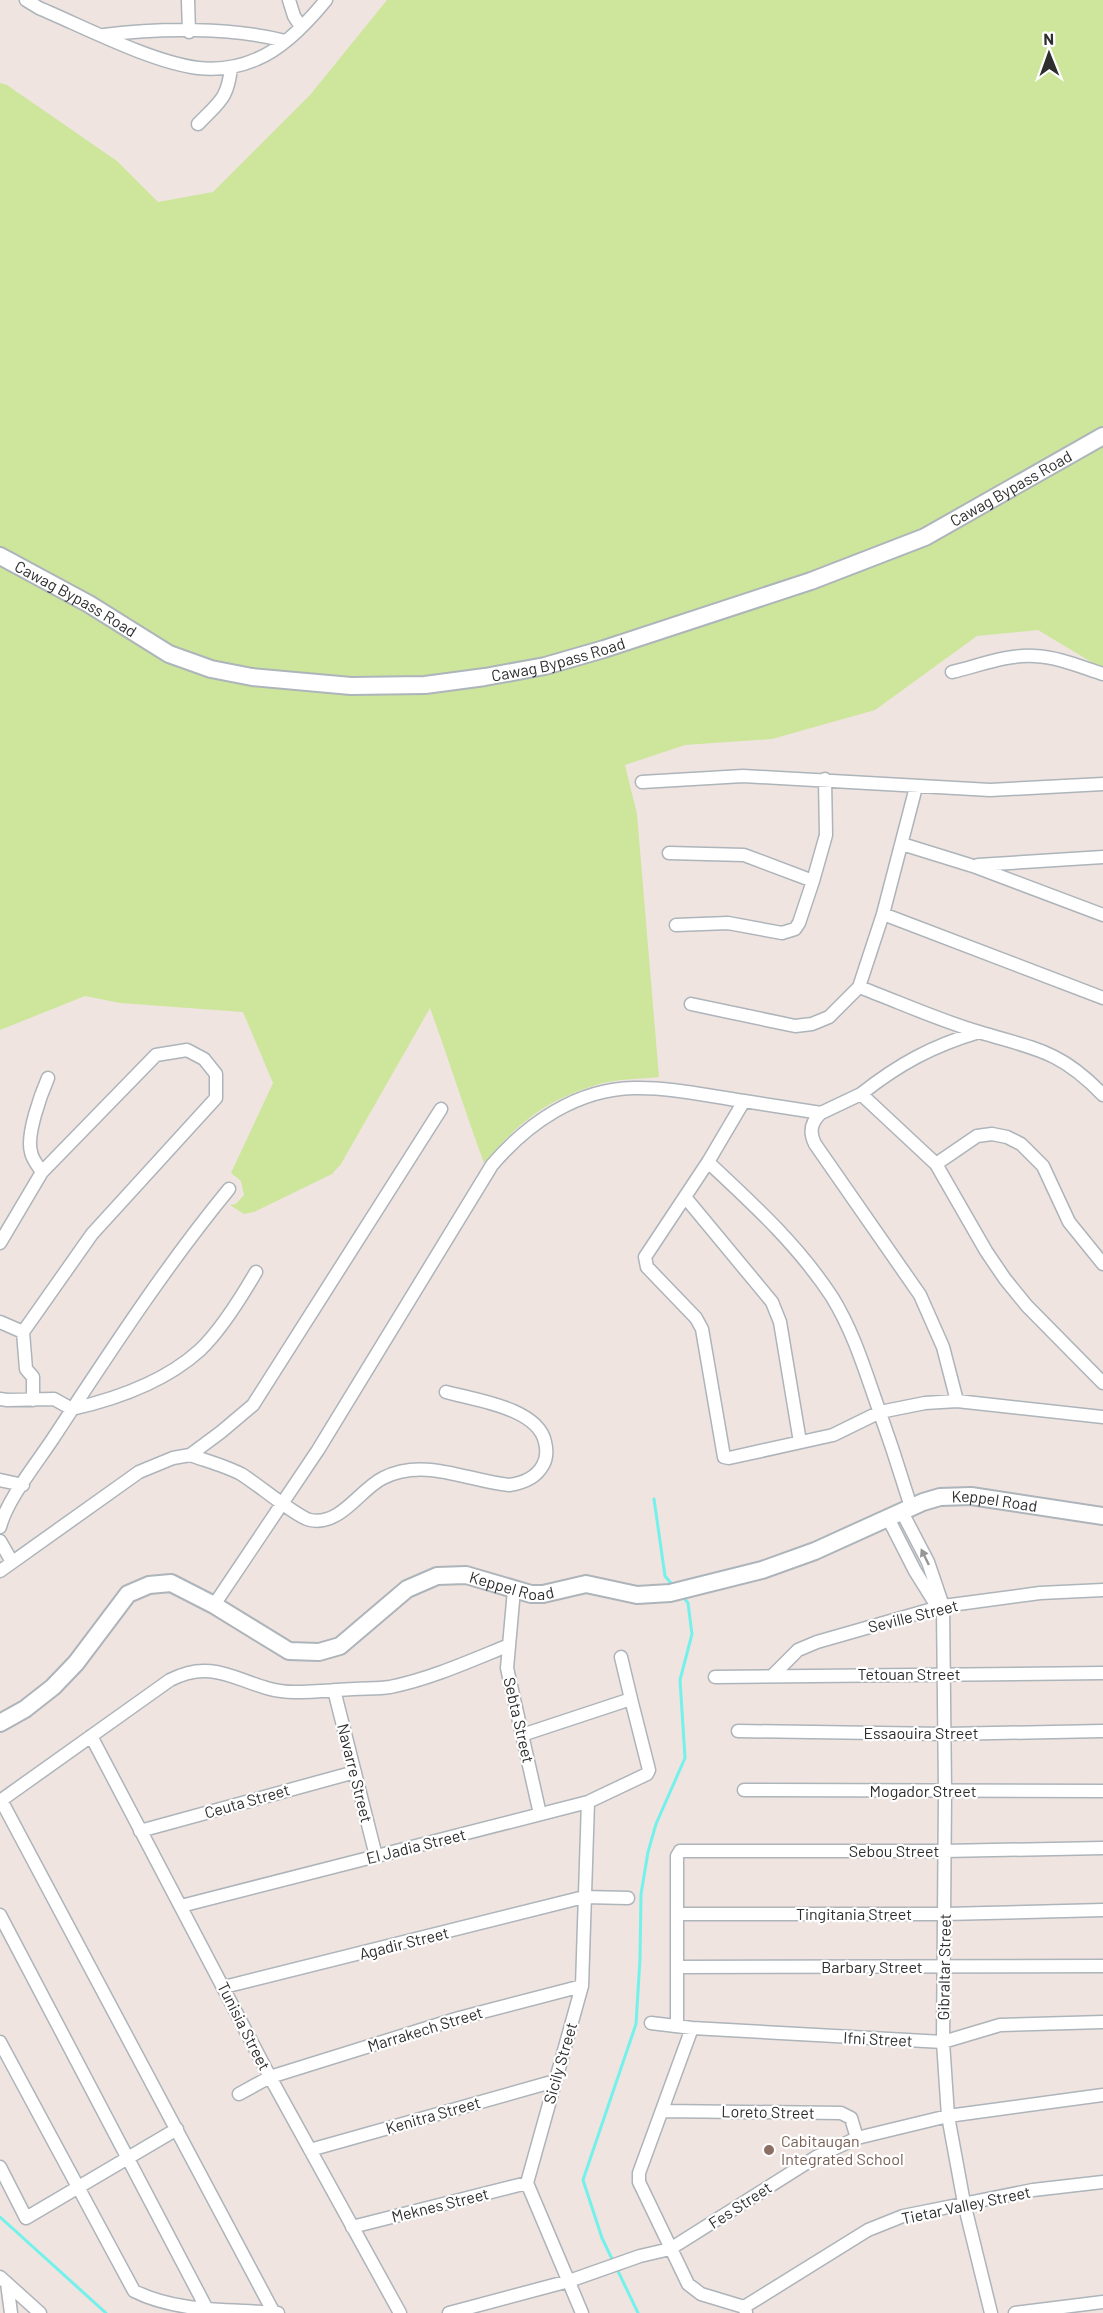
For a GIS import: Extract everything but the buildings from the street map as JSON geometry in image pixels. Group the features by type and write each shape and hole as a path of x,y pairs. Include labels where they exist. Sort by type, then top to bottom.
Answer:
{"street":[{"path":"26,0 39,8 102,35 170,61 199,68 231,67 257,59 285,41 326,0"},
{"path":"188,0 189,32"},
{"path":"289,0 294,16 301,27"},
{"path":"102,35 127,32 241,33 285,41"},
{"path":"198,124 226,94 231,67"},
{"name":"Cawag Bypass Road","path":"0,556 89,604 169,654 211,669 252,677 351,686 425,685 545,666 604,650 811,581 925,537 1103,436"},
{"path":"952,672 1017,656 1035,656 1103,674"},
{"path":"642,782 743,776 990,790 1103,784"},
{"path":"676,925 728,923 775,933 795,929 813,881 826,835 825,779"},
{"path":"690,1004 795,1026 812,1024 829,1017 859,987 883,914 916,787"},
{"path":"902,844 973,866 1103,915"},
{"path":"669,854 744,855 813,881"},
{"path":"973,866 1103,857"},
{"path":"883,914 1103,998"},
{"path":"859,987 978,1032 1025,1044 1060,1059 1087,1079 1103,1095"},
{"path":"957,1401 943,1347 920,1295 814,1144 811,1129 814,1120 821,1113 861,1094 915,1056 978,1032"},
{"path":"0,1243 42,1173 156,1055 187,1050 204,1059 216,1074 216,1098 92,1234 23,1332 26,1369 33,1377 33,1400"},
{"path":"42,1173 31,1155 29,1143 48,1078"},
{"path":"214,1605 318,1449 492,1165 511,1142 550,1113 576,1101 609,1091 633,1088 662,1089 821,1113"},
{"path":"861,1094 936,1164 986,1251 1005,1279 1027,1306 1103,1383"},
{"path":"744,1101 708,1162 645,1257 647,1267 696,1318 702,1329 724,1456 729,1458 833,1435 880,1412 925,1403 957,1401 1103,1417"},
{"path":"0,1571 139,1472 173,1458 190,1455 253,1405 441,1109"},
{"path":"936,1164 967,1141 978,1136 992,1134 1007,1137 1021,1144 1043,1166 1069,1222 1103,1264"},
{"path":"708,1162 774,1224 812,1269 832,1298 854,1342 880,1412 900,1512 928,1562 941,1610"},
{"path":"0,1527 3,1516 22,1485 135,1315 229,1189"},
{"path":"685,1197 777,1311 800,1442"},
{"path":"0,1398 7,1400 54,1399 72,1409 100,1403 146,1384 188,1360 202,1348 233,1308 256,1272"},
{"path":"0,1322 23,1332"},
{"path":"190,1455 240,1474 309,1520 326,1520 343,1510 383,1478 404,1471 434,1470 509,1485 521,1484 535,1475 544,1463 547,1451 544,1438 534,1424 510,1410 446,1392"},
{"path":"0,1480 22,1485"},
{"name":"Keppel Road","path":"0,1723 25,1709 53,1687 76,1663 128,1593 149,1585 171,1583 214,1605 289,1651 319,1652 340,1646 407,1589 427,1579 457,1574 487,1580 514,1590 543,1594 586,1584 637,1595 658,1595 762,1570 815,1551 900,1512 940,1497 971,1496 1103,1516"},
{"path":"0,1541 12,1562"},
{"name":"Sebta Street","path":"514,1590 507,1646 509,1686 540,1814"},
{"name":"Seville Street","path":"773,1675 798,1650 817,1642 941,1610 1040,1593 1103,1590"},
{"name":"Gibraltar Street","path":"941,1610 945,1734 943,2042 948,2116 963,2203 991,2313"},
{"path":"0,2042 134,2290 149,2298 177,2306 208,2311 276,2313 1,1800 183,1673 203,1670 218,1671 257,1685 291,1692 389,1687 434,1674 507,1646"},
{"path":"522,1735 631,1699 621,1657"},
{"name":"Tetouan Street","path":"715,1677 1103,1673"},
{"name":"Navarre Street","path":"334,1690 376,1856"},
{"name":"El Jadia Street","path":"181,1906 588,1802 647,1774 649,1765 631,1699"},
{"name":"Essaouira Street","path":"738,1731 945,1734 1103,1731"},
{"name":"Tunisia Street","path":"91,1736 270,2077 400,2313"},
{"name":"Ceuta Street","path":"140,1832 355,1772"},
{"name":"Mogador Street","path":"744,1790 1103,1791"},
{"name":"Sicily Street","path":"527,2183 582,1986 588,1802"},
{"name":"Sebou Street","path":"678,1914 677,1856 680,1851 684,1850 944,1851 1103,1848"},
{"name":"Agadir Street","path":"224,1987 584,1897 628,1898"},
{"name":"Tingitania Street","path":"678,1914 945,1914 1103,1910"},
{"path":"676,2026 678,1914"},
{"path":"0,1915 5,1932 208,2311"},
{"name":"Barbary Street","path":"677,1967 1103,1966"},
{"name":"Marrakech Street","path":"239,2094 270,2077 459,2018 582,1986"},
{"name":"Ifni Street","path":"651,2024 943,2042 1000,2025 1103,2022"},
{"path":"692,2028 638,2179 687,2284 701,2294 745,2310"},
{"name":"Kenitra Street","path":"310,2150 555,2081"},
{"name":"Fes Street","path":"448,2313 569,2281 640,2256 670,2249 816,2157 857,2138 948,2116 1103,2095"},
{"name":"Loreto Street","path":"662,2111 841,2113 851,2118 857,2138"},
{"path":"0,2167 26,2218 177,2129"},
{"name":"Tietar Valley Street","path":"745,2310 868,2230 903,2216 1033,2190 1103,2182"},
{"path":"527,2183 582,2313"},
{"name":"Meknes Street","path":"352,2228 527,2183"},
{"path":"3,2280 11,2313"},
{"path":"3,2280 40,2313"},
{"path":"1015,2313 1103,2302"}],"green space":[{"path":"387,0 1103,0 1103,669 1038,630 977,636 875,710 772,739 685,745 625,765 637,814 659,1077 603,1083 566,1096 523,1123 484,1163 430,1008 341,1164 332,1174 254,1212 244,1214 230,1205 236,1204 244,1195 241,1181 231,1173 273,1083 243,1012 120,1003 85,996 0,1030 0,83 7,85 117,161 158,202 213,192 310,95"}],"waterway":[{"path":"654,1499 665,1576 674,1587"},
{"path":"614,2263 602,2238 583,2180 636,2024 641,1894 648,1852 656,1824 685,1758 680,1680 692,1634 688,1603 683,1597"},
{"path":"0,2217 106,2313"},
{"path":"617,2269 638,2313"}],"place":[{"name":"Cabitaugan Integrated School","path":"769,2150"}]}
